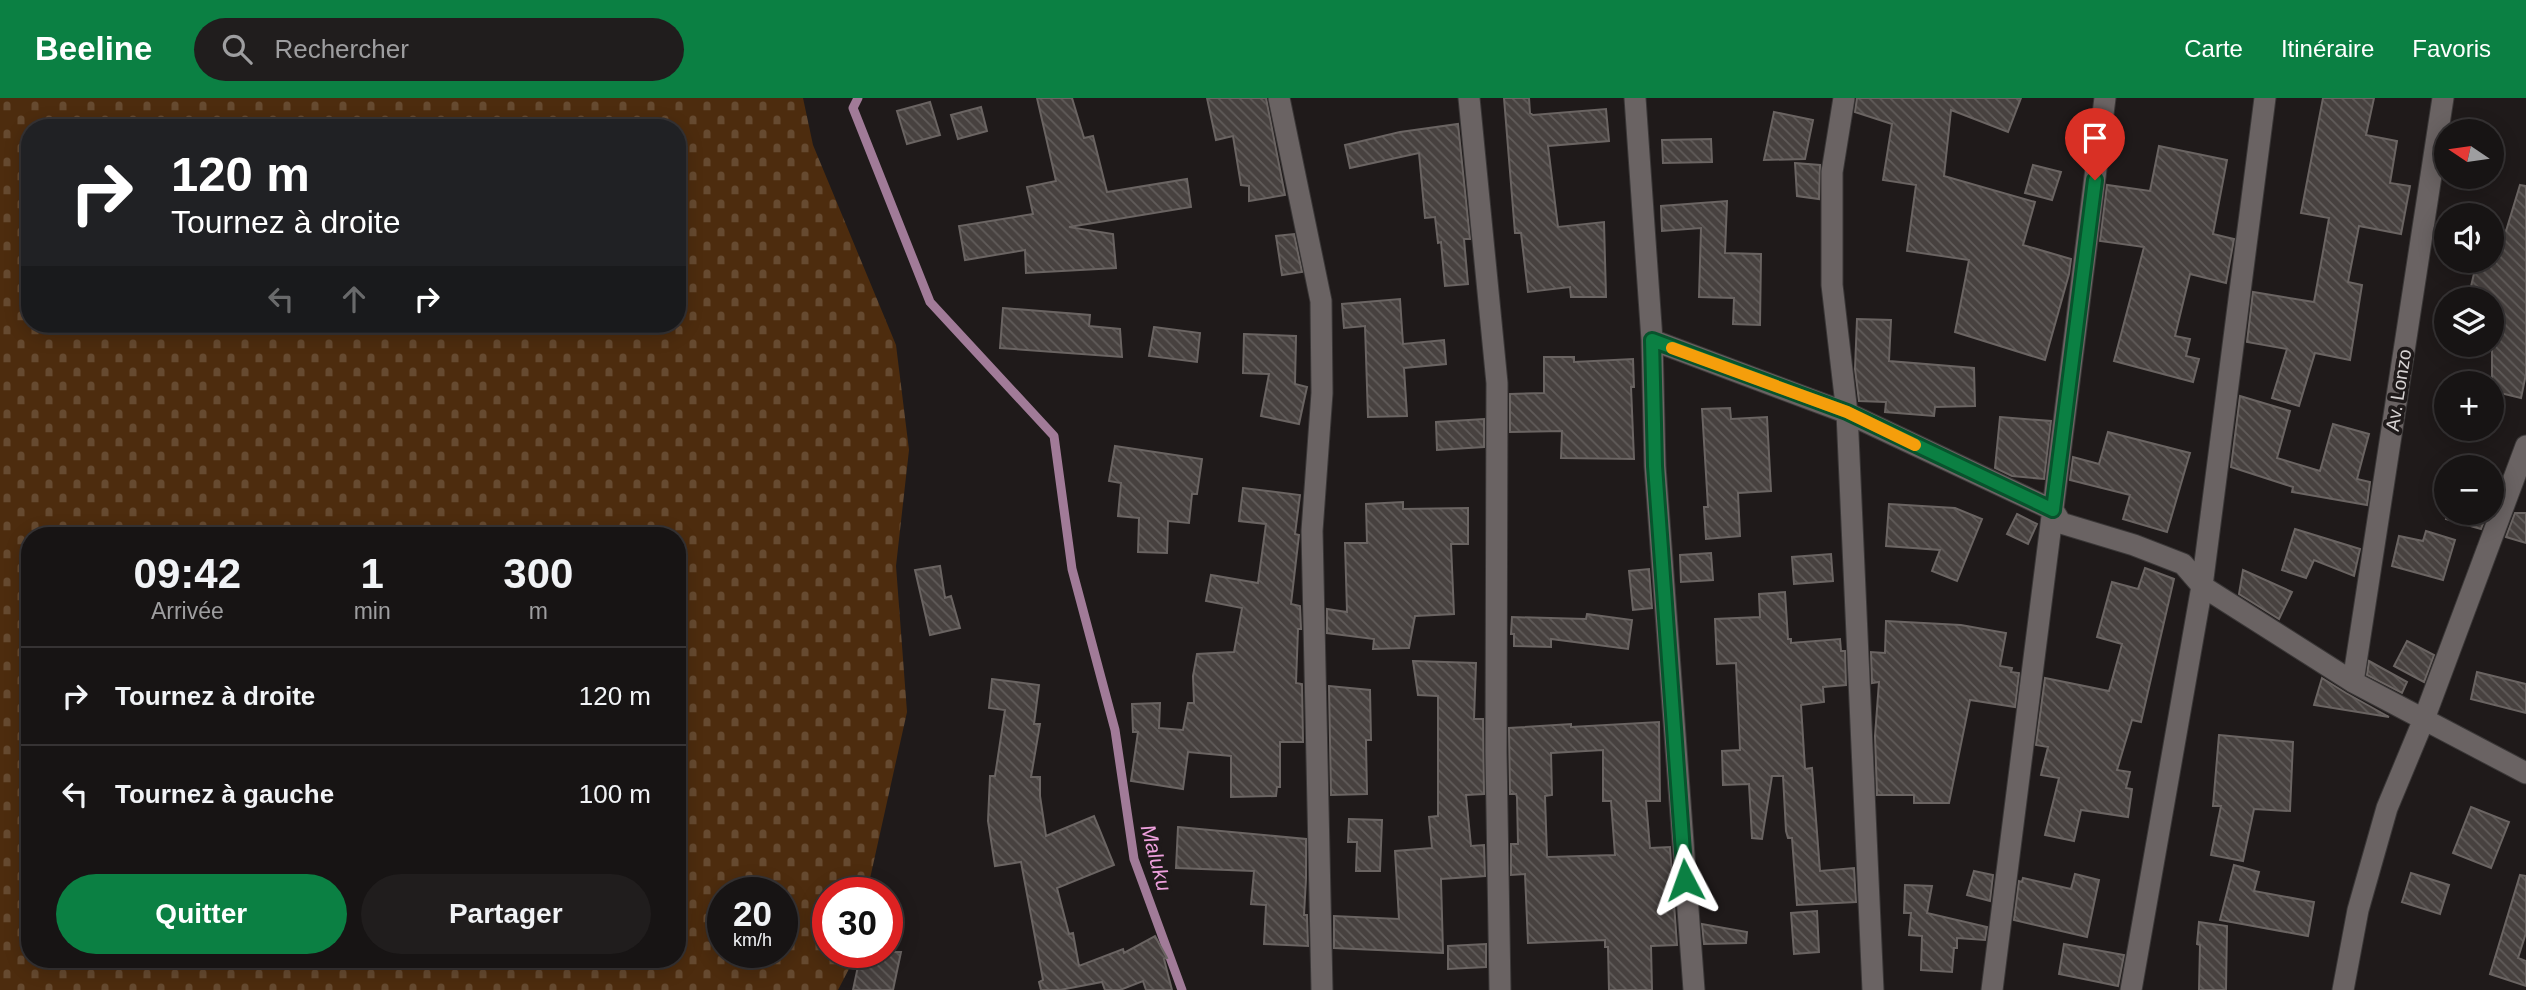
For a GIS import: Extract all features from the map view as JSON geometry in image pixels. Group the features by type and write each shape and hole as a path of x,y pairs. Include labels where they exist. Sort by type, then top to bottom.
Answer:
{"street":[{"path":"1279,98 1321,301 1322,393 1312,531 1322,990"},
{"path":"1469,98 1497,383 1496,766 1500,990"},
{"path":"1636,98 1652,340 1655,466 1694,990"},
{"path":"1844,98 1832,172 1832,285 1847,412 1873,990"},
{"path":"1992,990 2105,98"},
{"path":"2131,990 2202,586 2265,98"},
{"name":"Av. Lonzo","path":"2353,682 2443,98"},
{"path":"1652,340 1847,412 2053,510 2062,523 2134,545 2183,564 2202,586 2353,682 2526,773"},
{"path":"2343,990 2358,909 2387,808 2424,719 2526,446"}],"green space":[{"path":"0,98 803,98 813,145 896,345 909,450 896,566 907,712 870,877 812,877 812,968 849,968 838,990 0,990"}],"building":[{"path":"1037,98 1072,98 1084,138 1093,136 1107,192 1187,179 1191,207 1069,227 1113,234 1116,268 1026,273 1025,250 965,260 959,226 1033,214 1027,187 1056,181"},
{"path":"1207,98 1266,98 1285,195 1249,201 1249,186 1241,185 1233,136 1216,140"},
{"path":"1504,98 1529,98 1530,113 1533,115 1606,109 1609,141 1548,146 1558,227 1604,222 1606,297 1571,297 1570,287 1528,292 1521,233 1515,233"},
{"path":"1857,98 2021,98 2008,132 1951,110 1944,176 2035,202 2023,245 2071,259 2045,360 1955,332 1969,260 1907,251 1916,185 1883,180 1892,124 1855,112"},
{"path":"2323,98 2374,98 2366,135 2397,141 2390,183 2410,186 2401,234 2359,226 2348,282 2362,285 2350,360 2315,353 2299,406 2272,398 2287,349 2247,342 2253,292 2314,302 2329,218 2301,213"},
{"path":"930,102 940,135 907,144 897,111"},
{"path":"981,107 987,131 958,139 951,115"},
{"path":"1774,112 1813,120 1805,159 1764,160"},
{"path":"1458,124 1470,239 1464,239 1468,284 1445,286 1441,242 1438,243 1435,217 1425,218 1419,153 1350,168 1345,145 1400,132"},
{"path":"1711,139 1712,162 1663,163 1662,140"},
{"path":"2159,146 2227,160 2213,234 2234,239 2226,283 2190,274 2175,336 2190,339 2186,356 2199,359 2193,382 2114,361 2144,247 2100,241 2107,185 2150,191"},
{"path":"1795,163 1820,165 1819,199 1797,196"},
{"path":"2033,165 2061,172 2052,200 2025,193"},
{"path":"2520,185 2526,186 2526,374 2521,398 2504,394 2504,371 2492,371 2492,357 2504,357 2504,287 2471,287 2474,273 2504,273 2506,231"},
{"path":"1727,201 1725,253 1761,254 1760,325 1733,324 1734,298 1699,297 1701,228 1662,231 1661,206"},
{"path":"1294,234 1302,272 1282,275 1276,236"},
{"path":"1400,299 1403,344 1444,340 1446,364 1404,368 1407,416 1368,417 1365,326 1344,328 1342,304"},
{"path":"1003,308 1090,315 1089,326 1120,329 1122,357 1000,348"},
{"path":"1857,319 1891,320 1889,361 1974,368 1975,406 1935,407 1934,416 1885,412 1886,402 1859,401 1855,369"},
{"path":"1154,327 1200,333 1197,362 1149,356"},
{"path":"1244,334 1296,336 1295,384 1307,387 1299,424 1261,416 1269,374 1243,373"},
{"path":"1544,357 1574,357 1574,362 1633,359 1634,387 1631,387 1634,459 1561,458 1562,431 1510,432 1510,394 1544,393"},
{"path":"2240,396 2290,411 2277,458 2320,471 2333,424 2369,434 2357,479 2370,482 2367,505 2292,492 2293,487 2231,467"},
{"path":"1730,408 1731,419 1767,417 1771,491 1738,493 1740,536 1706,539 1704,507 1708,507 1702,409"},
{"path":"2000,417 2051,421 2044,479 2012,476 1995,468"},
{"path":"1484,419 1484,447 1437,450 1436,422"},
{"path":"2108,432 2190,453 2167,532 2123,519 2130,495 2070,480 2073,457 2099,464"},
{"path":"1115,446 1202,459 1197,494 1192,494 1189,523 1168,521 1167,553 1138,552 1139,518 1118,516 1121,483 1109,481"},
{"path":"1243,488 1300,495 1295,534 1299,535 1291,604 1300,606 1301,629 1298,629 1296,683 1302,684 1303,742 1280,742 1280,787 1277,787 1276,796 1231,797 1231,756 1188,752 1183,789 1131,781 1138,732 1133,732 1132,704 1160,703 1159,728 1183,730 1188,703 1194,703 1193,676 1197,654 1234,652 1242,608 1206,601 1211,575 1258,583 1266,524 1239,521"},
{"path":"1403,502 1403,509 1468,508 1468,544 1451,544 1454,614 1415,616 1409,648 1373,649 1374,639 1327,633 1327,609 1347,612 1345,543 1367,543 1366,504"},
{"path":"1889,504 1955,508 1982,519 1957,581 1932,571 1940,550 1886,546"},
{"path":"2515,513 2526,513 2526,543 2506,537"},
{"path":"2017,514 2037,524 2028,544 2007,534"},
{"path":"2467,525 2482,525 2481,529"},
{"path":"2295,529 2360,549 2354,576 2314,560 2306,578 2282,570"},
{"path":"2426,531 2455,540 2443,580 2392,566 2399,536 2423,541"},
{"path":"1711,553 1713,580 1681,582 1680,555"},
{"path":"1831,554 1833,581 1794,584 1792,557"},
{"path":"940,566 945,598 951,596 960,628 930,635 915,570"},
{"path":"2145,568 2174,579 2141,722 2132,720 2117,770 2130,772 2126,788 2132,789 2128,817 2081,810 2074,841 2045,835 2059,778 2041,775 2048,747 2036,745 2045,678 2109,691 2122,644 2097,637 2112,582 2138,589"},
{"path":"1649,569 1652,608 1633,610 1629,571"},
{"path":"2243,570 2292,592 2279,619 2239,594"},
{"path":"1785,592 1788,639 1791,639 1791,643 1840,639 1841,651 1845,651 1846,685 1823,687 1824,702 1801,705 1805,769 1812,768 1820,871 1854,868 1856,902 1797,905 1792,838 1788,838 1786,831 1783,776 1772,776 1762,839 1752,838 1749,784 1723,785 1722,751 1740,750 1736,663 1717,664 1715,619 1760,617 1759,594"},
{"path":"1587,614 1632,620 1628,649 1551,639 1551,647 1514,646 1514,634 1511,634 1512,617 1586,619"},
{"path":"1886,621 1961,625 2006,633 2000,666 2012,668 2011,672 2019,673 2015,707 1970,700 1949,803 1914,803 1914,795 1877,795 1875,736 1879,682 1872,683 1871,652 1885,653"},
{"path":"2407,641 2434,655 2424,682 2394,666"},
{"path":"1413,661 1476,663 1474,719 1483,719 1484,794 1466,795 1471,846 1484,845 1485,876 1441,879 1443,953 1334,948 1334,916 1399,919 1395,851 1432,848 1429,817 1438,816 1438,696 1418,695"},
{"path":"2369,661 2407,682 2402,693 2367,675"},
{"path":"2477,672 2526,684 2526,713 2471,699"},
{"path":"2322,678 2346,693 2389,717 2314,705"},
{"path":"992,679 1039,685 1034,724 1040,724 1031,777 1040,777 1046,836 1094,816 1114,865 1057,888 1069,934 1073,933 1079,966 1123,949 1124,953 1155,936 1167,958 1164,959 1172,990 1146,990 1143,981 1120,990 1105,990 1102,982 1060,990 1041,990 1039,982 1043,980 1021,862 995,866 988,821 990,776 995,776 1005,710 989,708"},
{"path":"1329,686 1370,690 1371,740 1366,740 1367,794 1331,795"},
{"path":"1659,722 1660,801 1646,801 1650,848 1670,847 1677,945 1651,946 1652,990 1609,990 1608,947 1605,947 1605,940 1528,943 1525,874 1511,875 1511,844 1518,844 1517,797 1516,794 1510,794 1509,728 1571,724 1571,727","holes":["1603,750 1603,801 1611,801 1615,855 1547,857 1545,796 1552,795 1551,753"]},
{"path":"2219,735 2293,742 2290,811 2254,809 2243,861 2211,855 2221,806 2213,806"},
{"path":"2471,807 2509,822 2491,868 2453,853"},
{"path":"1349,819 1382,820 1380,871 1356,871 1357,842 1348,842"},
{"path":"1178,827 1306,839 1304,915 1307,915 1308,946 1264,944 1266,905 1251,904 1254,871 1176,868"},
{"path":"2234,865 2259,872 2254,891 2314,902 2308,936 2220,920"},
{"path":"1974,871 1993,875 1990,901 1967,895"},
{"path":"2411,873 2449,885 2440,914 2402,902"},
{"path":"2075,874 2099,880 2087,937 2014,920 2019,881 2022,882 2023,878 2071,889"},
{"path":"2520,875 2526,876 2526,933 2518,958 2526,961 2526,986 2490,974"},
{"path":"1905,885 1932,886 1927,913 1987,927 1985,940 1957,938 1952,972 1921,970 1922,936 1909,935 1911,913 1904,913"},
{"path":"1817,911 1819,952 1794,954 1791,913"},
{"path":"2199,922 2227,926 2226,990 2199,990"},
{"path":"1702,924 1747,932 1746,943 1704,944"},
{"path":"1486,944 1486,967 1448,969 1448,946"},
{"path":"2064,944 2124,955 2118,986 2059,974"},
{"path":"858,968 898,968 893,990 853,990"}],"waterway":[{"name":"Maluku","path":"858,98 853,108 930,302 1054,436 1072,569 1115,730 1134,859 1182,990"}],"slow traffic":[{"path":"1672,348 1847,412 1915,445"}],"route":[{"path":"1685,880 1655,466 1652,340 1847,412 2053,510 2095,180"}]}
